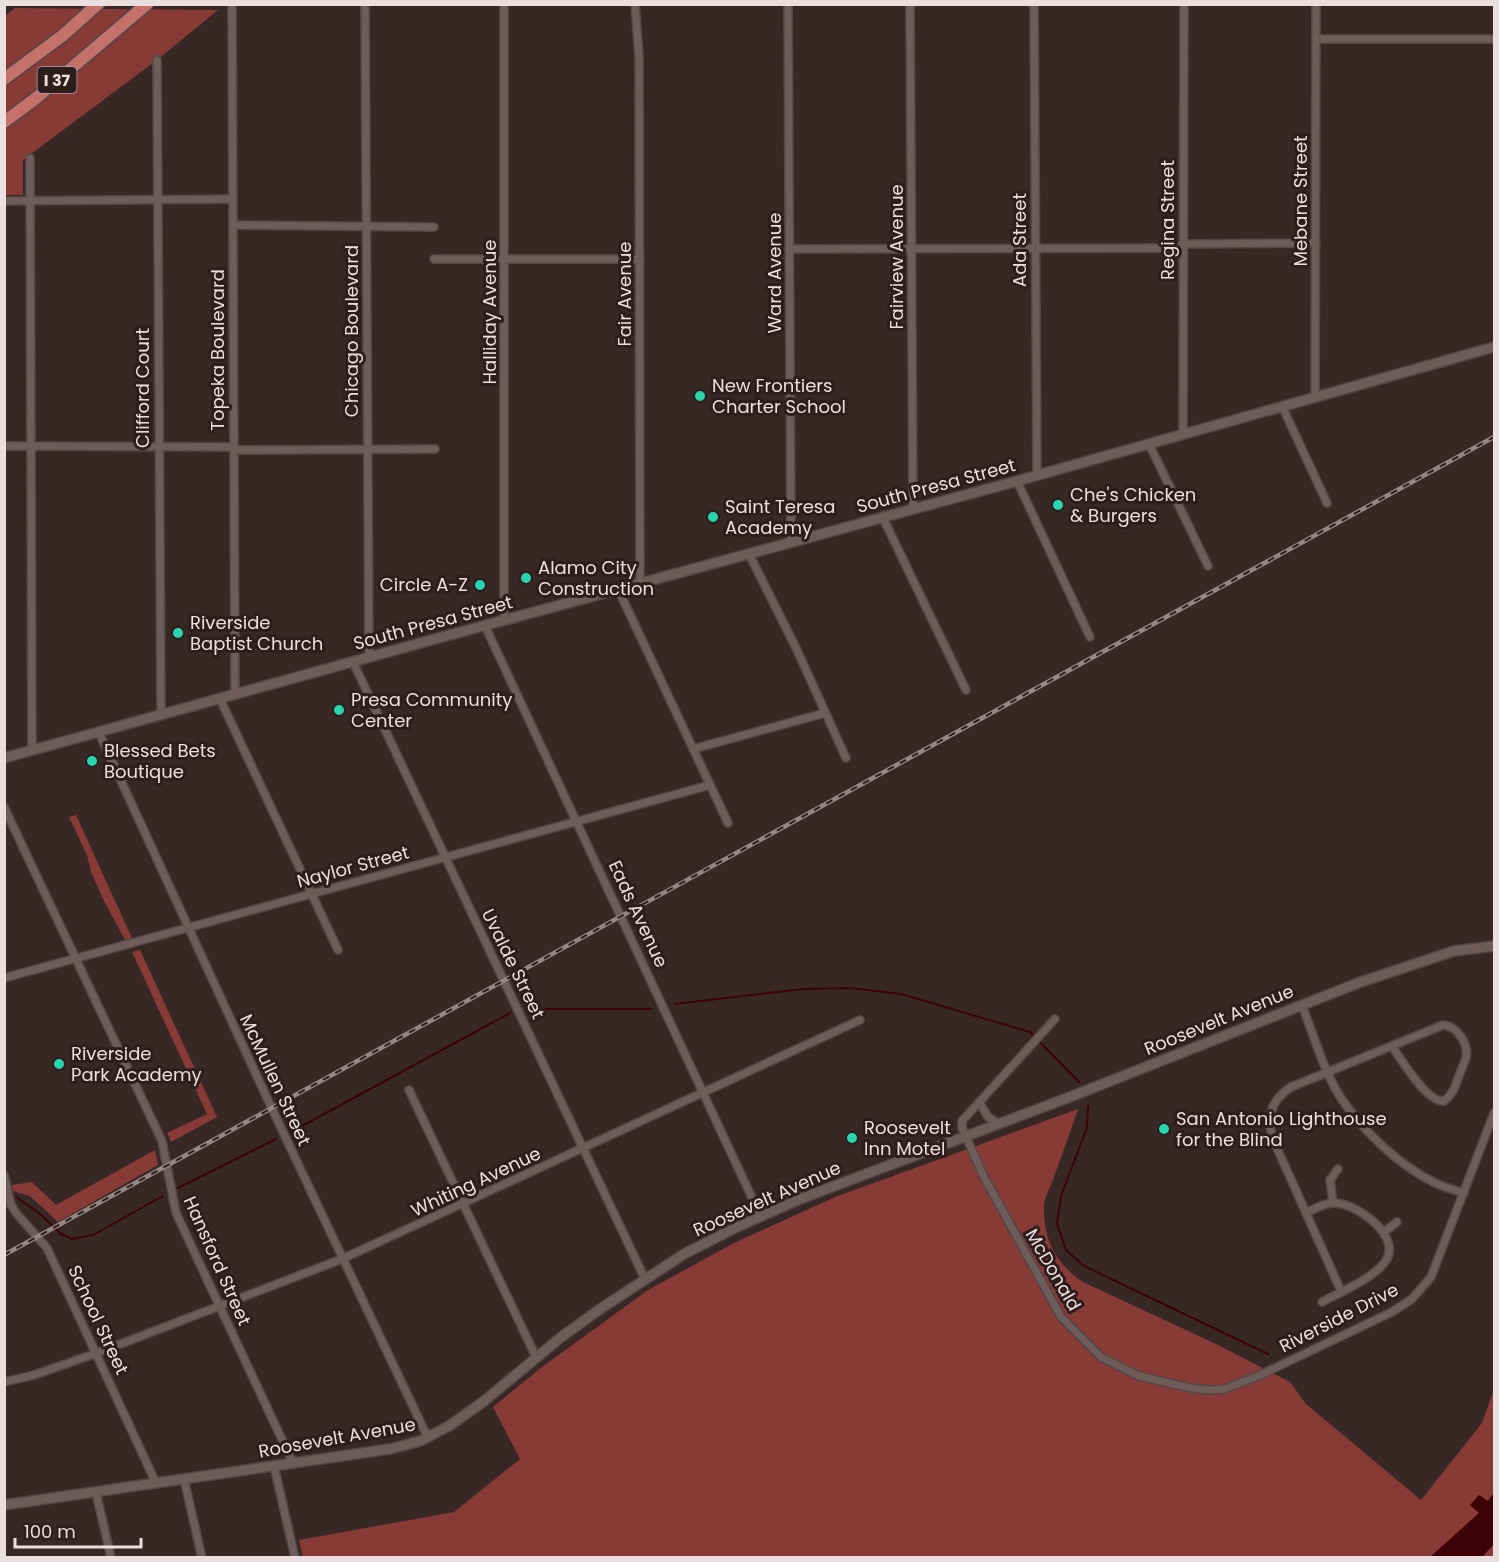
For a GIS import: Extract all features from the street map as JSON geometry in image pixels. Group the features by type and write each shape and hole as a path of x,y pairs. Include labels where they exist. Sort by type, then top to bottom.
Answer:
{"highway":[{"name":"I 37","path":"4,79 62,36 98,4"},
{"name":"I 37","path":"4,122 35,99 147,4"}],"main road":[{"name":"South Presa Street","path":"4,758 1037,476 1494,347"},
{"name":"Roosevelt Avenue","path":"4,1505 390,1449 428,1438 483,1402 560,1338 645,1280 713,1239 800,1199 1302,1005 1420,961 1454,951 1494,946"}],"street":[{"name":"Topeka Boulevard","path":"232,4 235,695"},
{"name":"Chicago Boulevard","path":"365,4 369,657"},
{"name":"Halliday Avenue","path":"504,4 504,620"},
{"name":"Fair Avenue","path":"635,4 639,56 640,584"},
{"name":"Ward Avenue","path":"788,4 791,542"},
{"name":"Fairview Avenue","path":"910,4 913,509"},
{"name":"Ada Street","path":"1034,4 1037,476"},
{"name":"Regina Street","path":"1183,435 1184,4"},
{"name":"Mebane Street","path":"1315,398 1316,4"},
{"path":"1316,39 1494,39"},
{"name":"Clifford Court","path":"157,60 160,716"},
{"path":"30,158 32,751"},
{"path":"4,201 233,199"},
{"path":"233,225 434,227"},
{"path":"789,249 1035,249 1316,243"},
{"path":"434,259 640,259"},
{"path":"1282,406 1327,503"},
{"path":"1149,444 1208,566"},
{"path":"4,446 435,449"},
{"path":"1017,481 1090,637"},
{"path":"884,518 966,690"},
{"path":"749,554 797,650 846,758"},
{"path":"618,590 728,823"},
{"name":"Eads Avenue","path":"485,626 761,1217"},
{"name":"Uvalde Street","path":"353,662 645,1280"},
{"path":"220,699 338,951"},
{"path":"693,749 825,713"},
{"name":"McMullen Street","path":"99,733 342,1259 428,1438"},
{"name":"Naylor Street","path":"4,978 710,785"},
{"name":"Hansford Street","path":"4,807 162,1141 176,1213 293,1462"},
{"path":"1302,1005 1338,1093 1353,1115 1390,1153 1434,1182 1464,1193"},
{"path":"965,1137 962,1121 1055,1019"},
{"name":"Whiting Avenue","path":"4,1382 34,1375 97,1353 342,1259 860,1020"},
{"path":"1341,1291 1272,1137 1270,1118 1275,1101 1283,1092 1329,1072 1392,1046 1443,1025 1455,1029 1464,1043 1466,1057 1451,1095 1440,1101 1424,1089 1392,1046"},
{"path":"410,1090 536,1357"},
{"path":"979,1102 988,1117 999,1124"},
{"name":"Riverside Drive","path":"1224,1389 1258,1376 1392,1312 1412,1299 1431,1277 1494,1113"},
{"name":"McDonald","path":"965,1137 1061,1317 1090,1348 1101,1357 1153,1381 1191,1388 1224,1389"},
{"path":"1333,1203 1330,1180 1338,1169"},
{"name":"School Street","path":"4,1175 11,1205 16,1214 48,1248 156,1483"},
{"path":"1306,1213 1321,1205 1340,1204 1358,1212 1384,1232 1390,1248 1384,1263 1373,1274 1322,1302"},
{"path":"1384,1232 1397,1222"},
{"path":"274,1466 295,1557"},
{"path":"184,1479 202,1557"},
{"path":"96,1492 111,1557"}],"shaded area":[{"path":"15,8 218,10 157,60 23,160 23,195 5,195 5,16"},
{"path":"76,815 132,938 125,940 104,901 91,872 87,855 69,817"},
{"path":"140,950 217,1117 171,1142 167,1133 207,1114 132,952"},
{"path":"1078,1109 1044,1204 1044,1219 1049,1240 1065,1267 1083,1282 1216,1344 1290,1382 1306,1404 1421,1500 1482,1423 1494,1389 1494,1557 303,1558 299,1540 454,1512 520,1459 493,1407 542,1367 648,1290 736,1242 835,1197"},
{"path":"155,1150 158,1165 58,1222 30,1196 13,1191 12,1185 32,1182 56,1205"},
{"path":"1494,1492 1494,1544 1482,1557 1430,1557 1479,1513 1470,1505 1479,1495 1488,1501"}],"waterway":[{"path":"675,1004 803,989 850,988 901,994 1030,1032 1035,1037"},
{"path":"527,1009 652,1009"},
{"path":"291,1132 510,1013"},
{"path":"1039,1041 1079,1082"},
{"path":"1088,1106 1087,1128 1061,1196 1057,1224 1066,1250 1084,1266 1268,1354"},
{"path":"178,1188 276,1139"},
{"path":"16,1197 39,1213 61,1234 72,1239 93,1235 163,1196"}],"railway":[{"path":"4,1255 1494,437"}],"place":[{"name":"New Frontiers Charter School","path":"700,396"},
{"name":"Che's Chicken & Burgers","path":"1058,505"},
{"name":"Saint Teresa Academy","path":"713,517"},
{"name":"Alamo City Construction","path":"526,578"},
{"name":"Circle A-Z","path":"480,585"},
{"name":"Riverside Baptist Church","path":"178,633"},
{"name":"Presa Community Center","path":"339,710"},
{"name":"Blessed Bets Boutique","path":"92,761"},
{"name":"Riverside Park Academy","path":"59,1064"},
{"name":"San Antonio Lighthouse for the Blind","path":"1164,1129"},
{"name":"Roosevelt Inn Motel","path":"852,1138"}]}
